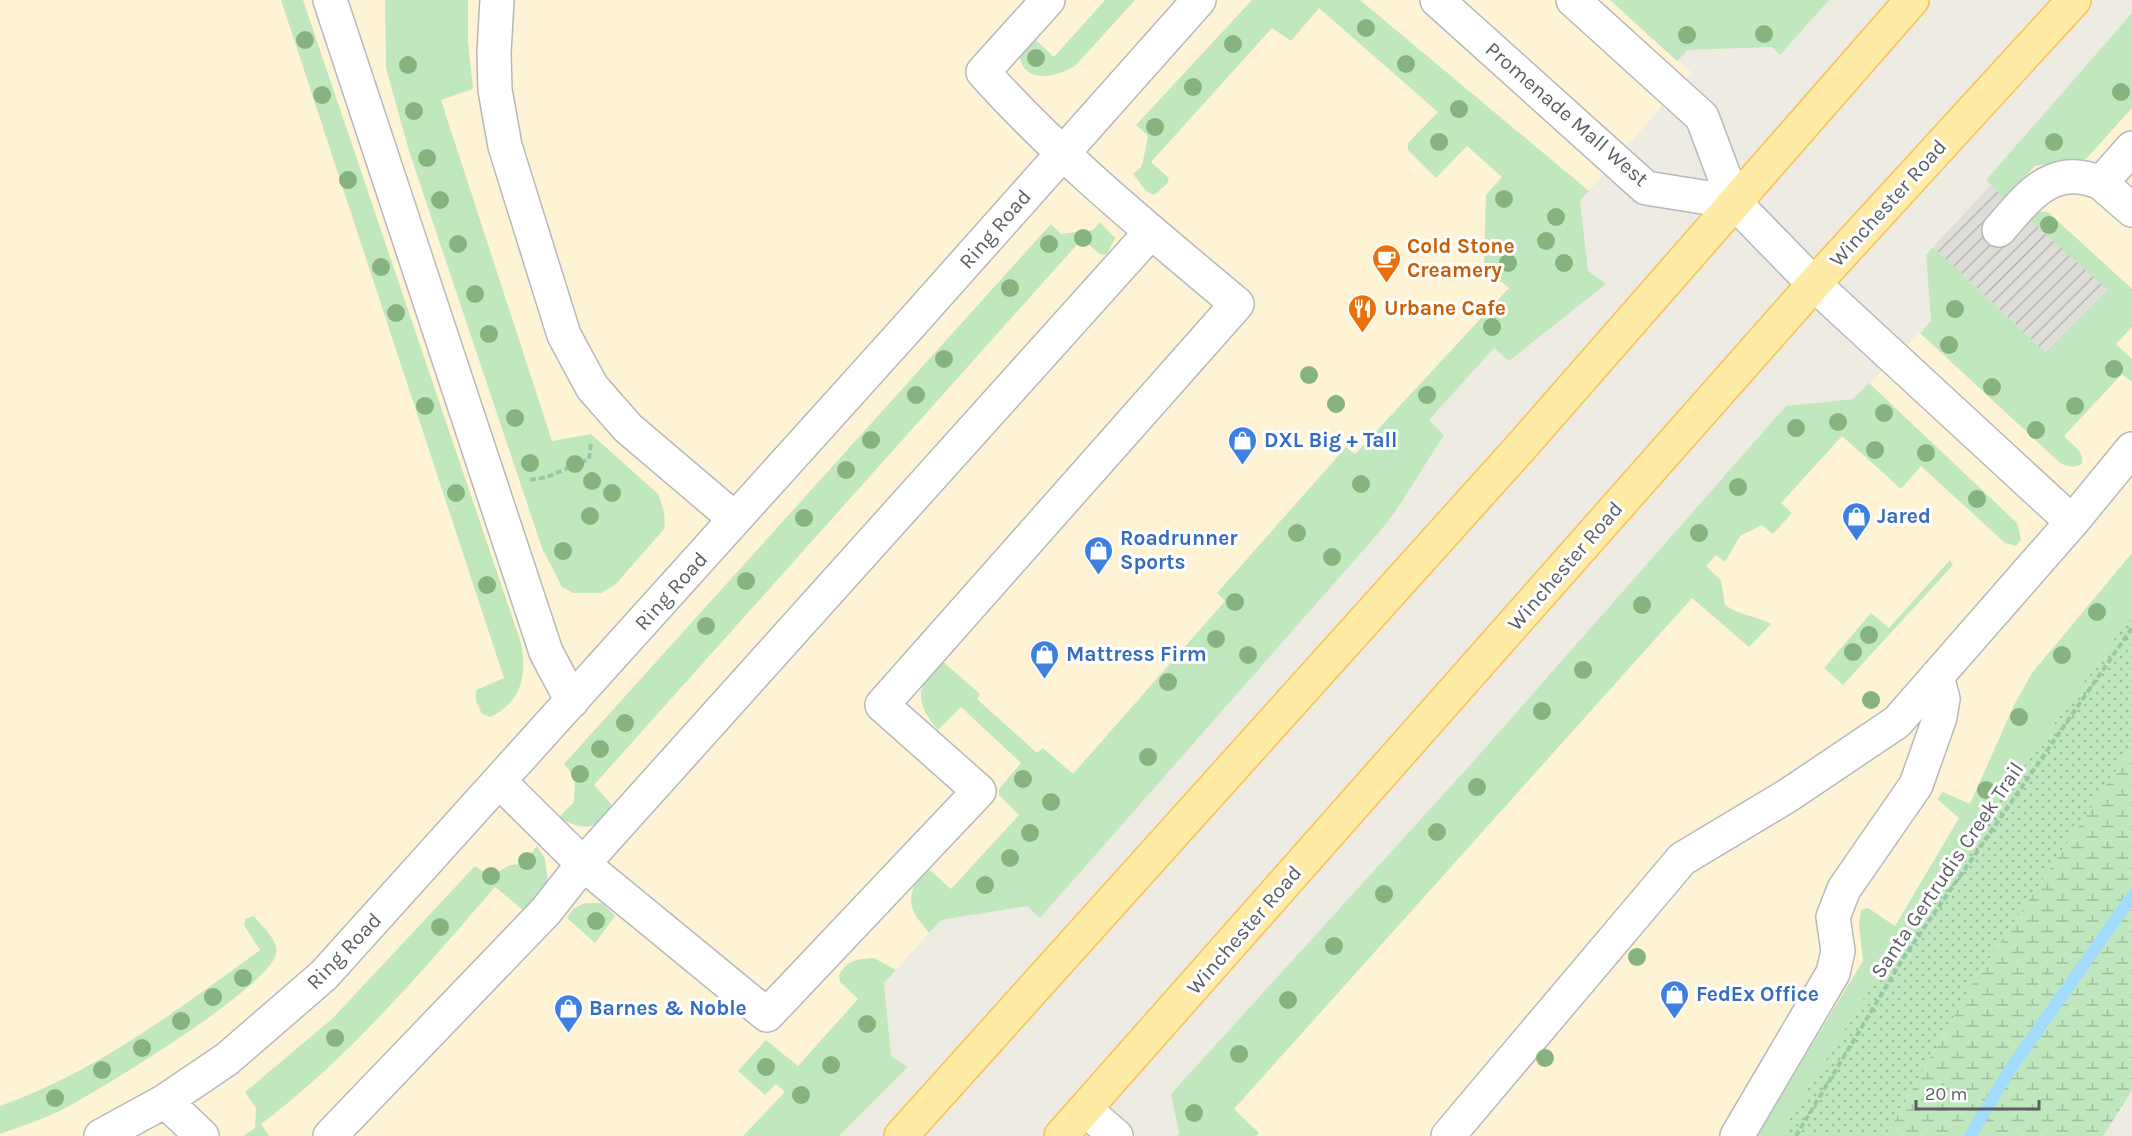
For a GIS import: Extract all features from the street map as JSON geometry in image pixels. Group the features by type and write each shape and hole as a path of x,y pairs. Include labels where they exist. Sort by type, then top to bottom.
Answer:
{"main road":[{"path":"902,1136 1521,447 1912,0"},
{"name":"Winchester Road","path":"1061,1136 1814,284 2074,0"}],"street":[{"path":"330,0 546,652 572,701"},
{"path":"497,0 494,53 495,90 505,146 564,334 592,387 622,421 735,519"},
{"path":"499,782 583,864 767,1015 979,791 882,705 1237,304 1061,153 983,72 1048,0"},
{"name":"Ring Road","path":"101,1136 165,1101 227,1059 324,975 1199,0"},
{"name":"Promenade Mall West","path":"1437,0 1646,188 1734,202"},
{"path":"1573,0 1702,117 1734,202 1814,284 2072,522"},
{"path":"2101,183 2132,148"},
{"path":"1999,230 2037,187 2067,177 2088,178 2101,183 2132,210"},
{"path":"330,1136 546,912 583,864 1151,232"},
{"path":"1448,1136 1682,859 1787,795 1897,722 2072,522 2132,449"},
{"path":"1737,1136 1833,973 1838,951 1833,917 1844,889 1916,785 1940,717 1943,699 1937,676"},
{"path":"165,1101 202,1136"},
{"path":"1086,1110 1116,1136"}],"path":[{"path":"491,486 548,477 589,459 592,436"},
{"name":"Santa Gertrudis Creek Trail","path":"1796,1136 1904,957 2132,628"}],"shaded area":[{"path":"0,0 1829,0 1780,55 1772,47 1688,50 1677,60 1691,72 1580,201 1588,271 1606,284 1509,361 1494,348 1429,420 1444,435 1395,512 1040,918 1027,906 941,920 884,983 891,1056 908,1067 839,1136 0,1136"},
{"path":"2132,13 2132,614 1894,949 1779,1136 1177,1136 1179,1133 1171,1094 1471,764 1786,406 1854,399 1931,321 1926,255 1933,247 2046,353 2108,290 1986,180"},
{"path":"1991,185 2109,290 2047,354 1933,247"}],"green space":[{"path":"281,0 303,0 521,643 523,666 520,686 509,704 490,717 482,714 476,701 476,690 504,678"},
{"path":"385,0 468,0 468,42 473,89 441,100 552,441 591,434 658,494 663,507 664,529 615,585 601,593 573,593 562,587 542,548 409,151 386,68"},
{"path":"1105,0 1135,0 1076,65 1060,73 1042,76 1026,70 1019,53 1027,39 1035,39 1054,57"},
{"path":"1252,0 1360,0 1589,191 1580,201 1588,271 1606,284 1509,361 1494,348 1429,420 1444,435 1381,530 1040,918 1027,906 941,920 929,933 916,916 911,904 912,893 917,881 930,870 951,889 1019,815 999,795 999,789 1021,763 961,707 938,730 925,711 921,694 923,686 940,659 980,694 977,699 1037,753 1043,748 1073,774 1225,601 1217,593 1346,447 1355,454 1509,288 1484,268 1486,195 1502,177 1467,146 1436,178 1408,150 1408,143 1438,112 1319,8 1291,41 1272,28 1151,162 1169,178 1167,184 1154,195 1146,191 1133,174 1142,166 1148,136 1136,125"},
{"path":"1610,0 1829,0 1780,55 1772,47 1688,50 1677,61"},
{"path":"2132,13 2132,108 2086,159 2035,166 2005,198 1986,180"},
{"path":"2037,211 2048,212 2132,289 2132,327 2116,344 2132,359 2132,382 2122,374 2064,436 2082,455 2082,464 2073,466 2060,463 1920,333 1931,321 1926,255 1933,247 2046,353 2108,290 2024,215"},
{"path":"1100,222 1115,238 1107,254 1101,255 1082,239 594,785 614,807 600,821 589,826 583,827 558,818 574,802 575,777 564,764 1051,224 1061,234 1093,230"},
{"path":"1869,383 2017,523 2021,539 2016,546 2005,543 1921,466 1901,489 1842,436 1781,503 1792,513 1773,534 1762,525 1740,536 1725,562 1716,555 1706,566 1721,580 1725,605 1771,624 1749,647 1692,598 1234,1109 1259,1133 1256,1136 1177,1136 1179,1133 1171,1094 1471,764 1786,406 1853,399"},
{"path":"2132,553 2132,614 1894,949 1779,1136 1756,1136 1863,961 1859,925 1861,910 1868,908 1895,926 1959,818 1937,799 1943,792 1970,804 2015,703 2032,673"},
{"path":"1950,560 1953,565 1843,685 1824,668 1871,613 1889,628"},
{"path":"2132,614 2132,747 1971,986 1886,1136 1779,1136 1894,949"},
{"path":"2132,747 2132,1090 2103,1136 1886,1136 1971,986"},
{"path":"537,846 545,859 548,882 536,899 523,910 495,887 355,1042 325,1071 261,1124 269,1136 243,1136 255,1128 256,1108 245,1092 332,1019 475,866 490,876 510,865 523,864"},
{"path":"585,903 602,903 615,916 595,943 567,918 573,909"},
{"path":"254,916 273,939 276,954 266,970 244,990 180,1037 83,1098 56,1113 0,1134 0,1106 70,1076 103,1057 167,1016 260,950 244,925 245,919"},
{"path":"874,958 896,970 884,983 891,1056 908,1067 839,1136 743,1136 785,1092 776,1084 765,1095 738,1071 766,1040 798,1066 858,999 840,982 839,975 842,970 854,961"}],"waterway":[{"path":"1970,1136 2009,1071 2132,896"}],"place":[{"name":"Cold Stone Creamery","path":"1386,284"},
{"name":"Urbane Cafe","path":"1363,334"},
{"name":"DXL Big + Tall","path":"1243,466"},
{"name":"Jared","path":"1856,542"},
{"name":"Roadrunner Sports","path":"1099,576"},
{"name":"Mattress Firm","path":"1045,680"},
{"name":"FedEx Office","path":"1675,1020"},
{"name":"Barnes & Noble","path":"568,1034"}]}
